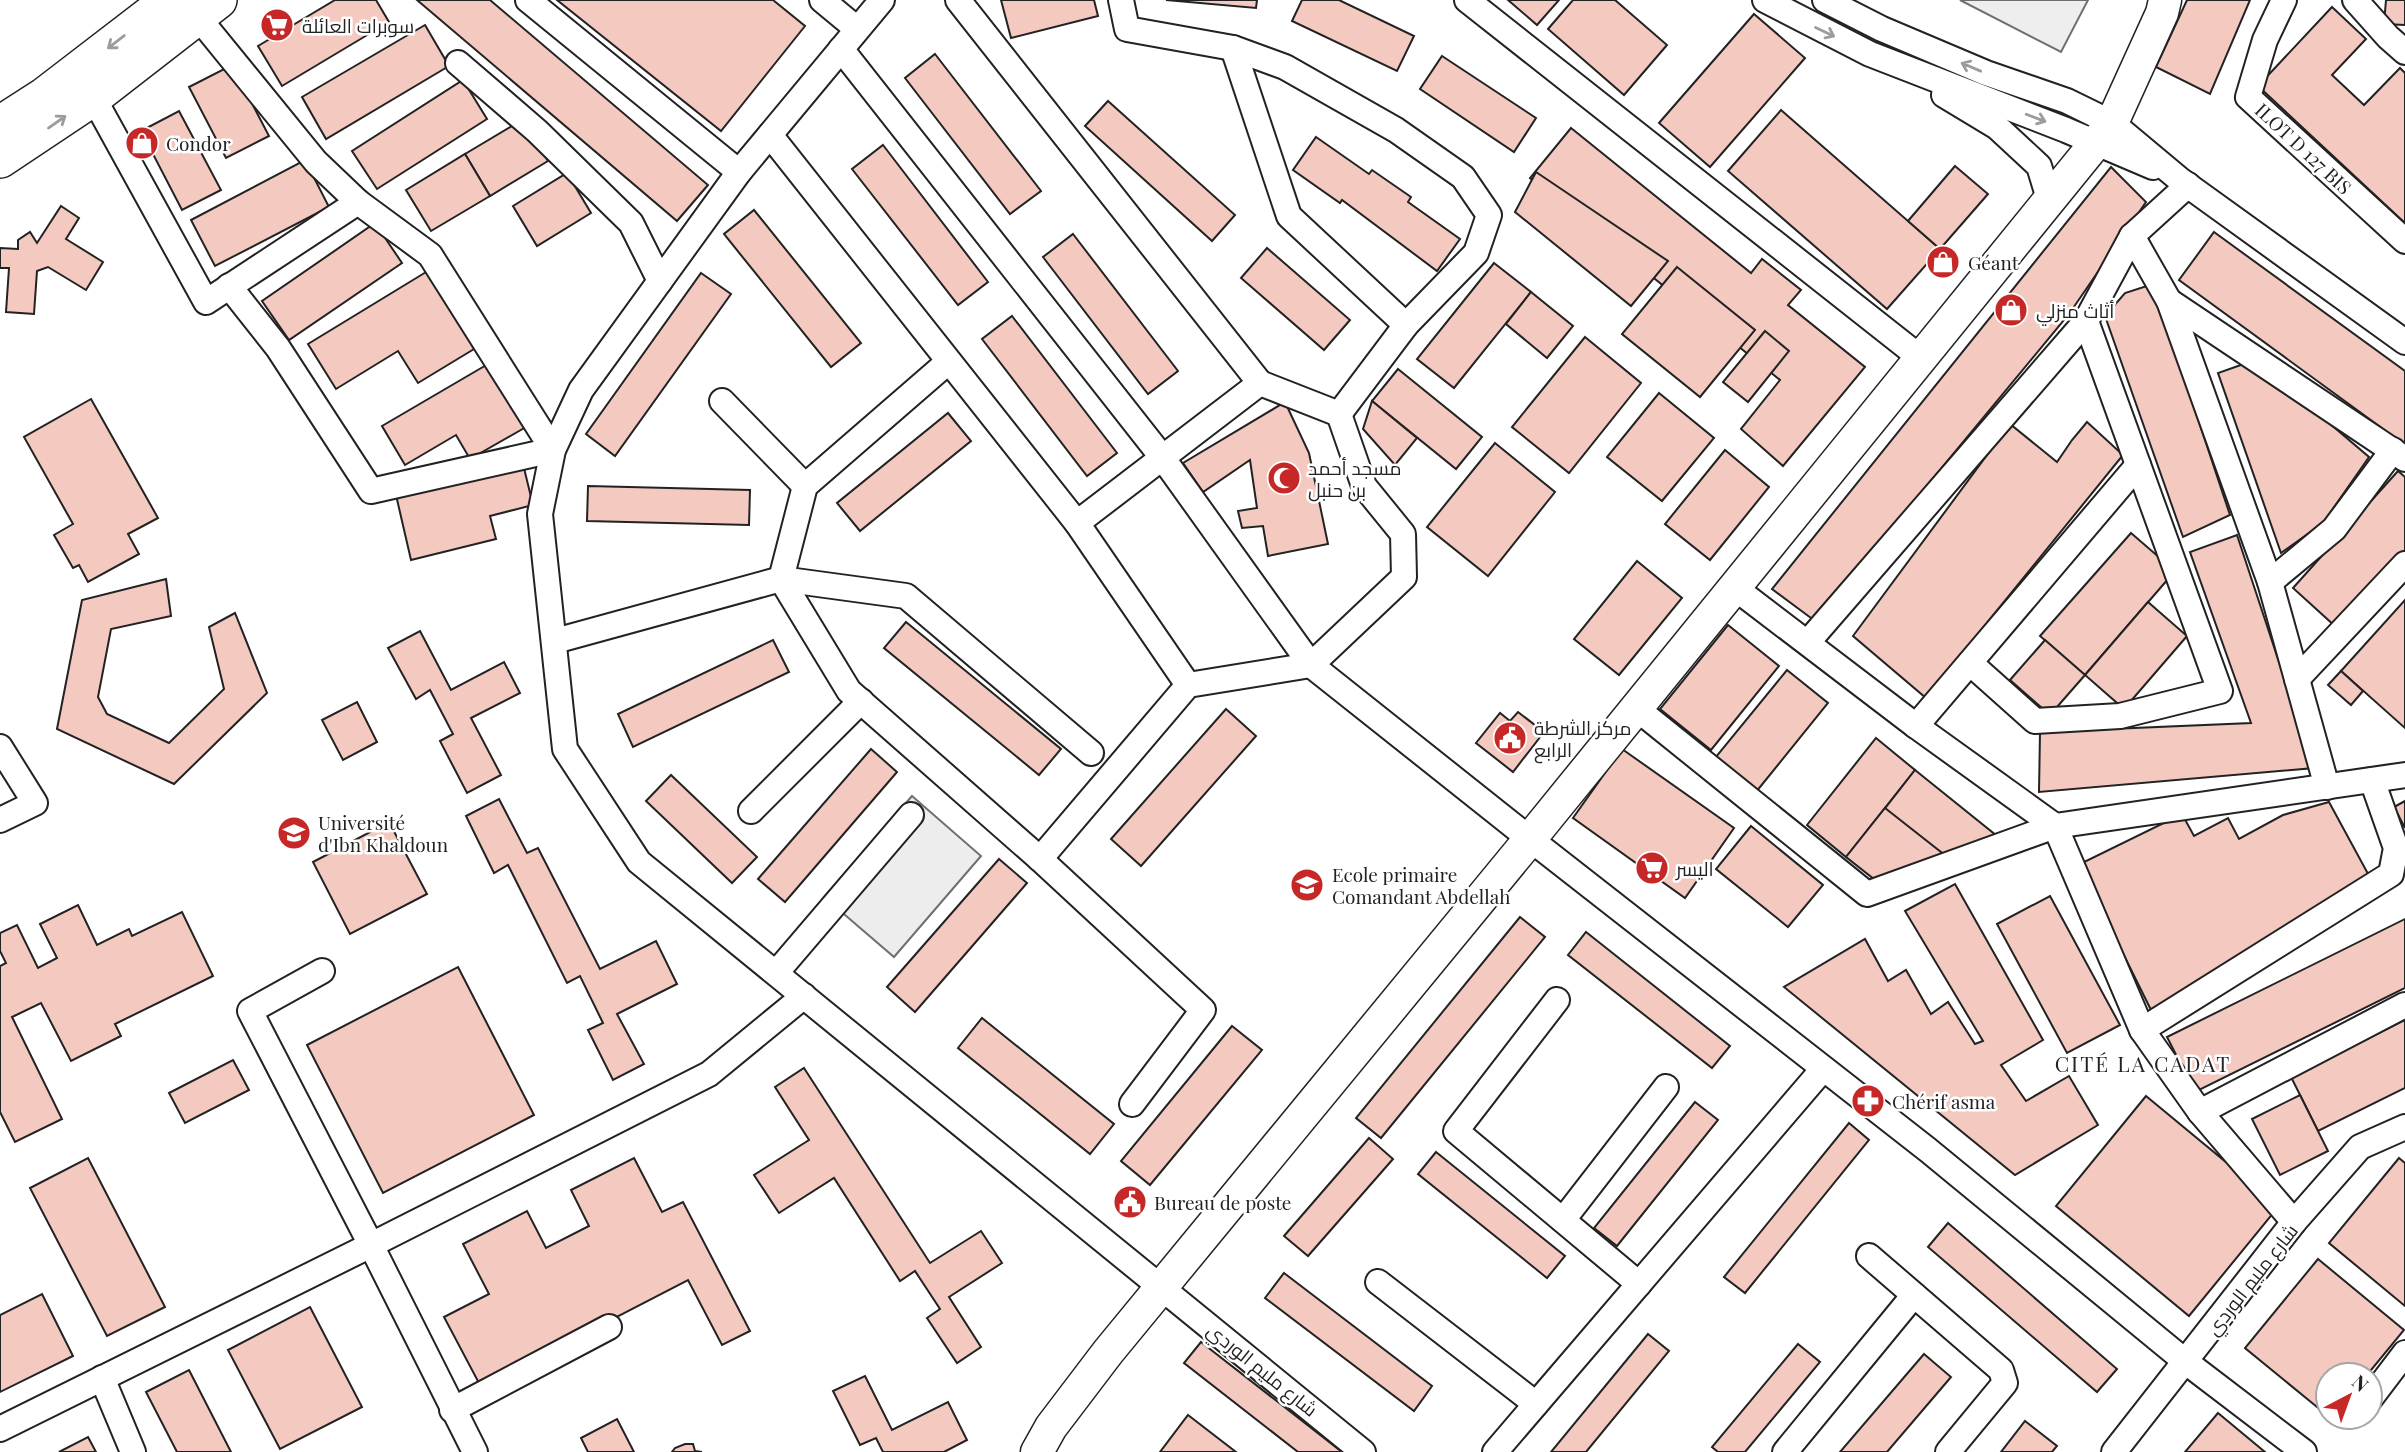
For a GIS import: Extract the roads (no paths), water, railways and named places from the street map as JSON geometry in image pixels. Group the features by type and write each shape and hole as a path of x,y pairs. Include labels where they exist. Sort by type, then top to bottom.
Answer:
{"highway":[{"path":"0,159 93,97 195,5"},
{"path":"0,125 195,5"}],"main road":[{"path":"1037,1452 1051,1427 1108,1352 1530,839 2104,133 2162,13 2165,0"}],"street":[{"path":"528,0 739,172"},
{"path":"822,0 857,29"},
{"name":"شارع مليم الوردي","path":"881,0 739,172 581,390 553,450 540,514 565,749 639,862 1363,1452"},
{"path":"958,0 1259,383 1339,414 1364,486 1403,534 1404,577 1311,665 1188,685 1041,859"},
{"path":"1121,0 1128,29 1233,48 1285,67 1396,130 1463,177 1489,215 1476,253 1406,325 1339,414"},
{"path":"1467,0 1922,359"},
{"path":"1825,0 1894,34 1986,73 2067,101 2104,133 2183,182 2405,342"},
{"name":"ILOT D 127 BIS","path":"2284,0 2265,40 2248,97 2405,241"},
{"path":"2354,0 2405,52"},
{"path":"1775,3 1886,61 1997,127 2039,166 2050,202"},
{"path":"195,5 316,162 358,202 430,254 553,450 371,491 278,348 229,286"},
{"path":"1233,48 1289,216 1406,325"},
{"path":"841,49 1163,457 1311,665 1928,1150 2186,1362 2304,1452"},
{"path":"1886,61 2104,133"},
{"path":"458,63 537,131 631,223 660,281"},
{"path":"93,97 206,302 358,202"},
{"path":"770,135 1077,523 1188,685"},
{"path":"1808,642 2086,321 2132,236 2183,182"},
{"path":"2132,236 2169,301 2270,582 2327,787"},
{"path":"2169,301 2399,455 2334,529 2270,582"},
{"path":"1970,663 2035,721 2120,716 2220,691 2086,321"},
{"path":"948,362 805,486 781,579 849,691 1041,859 1203,1010 1132,1104"},
{"path":"1077,523 1259,383"},
{"path":"722,401 805,486"},
{"path":"1916,726 2138,465"},
{"path":"2297,679 2405,564"},
{"path":"555,641 781,579 906,596 1091,753"},
{"path":"1735,588 1916,726 2055,826 2142,1030 2200,1112 2294,1222"},
{"path":"751,811 860,701"},
{"path":"1636,708 1867,894 2055,826 2405,775"},
{"path":"0,747 35,803 0,820"},
{"path":"2142,1030 2391,874 2396,848 2372,780"},
{"path":"776,973 911,815"},
{"path":"322,971 250,1011 475,1452"},
{"path":"0,1429 709,1074 804,996"},
{"path":"1557,1000 1456,1131 1639,1284"},
{"path":"2200,1112 2405,1005"},
{"path":"1495,1452 1823,1069"},
{"path":"1563,1220 1667,1087"},
{"name":"شارع مليم الوردي","path":"2114,1452 2294,1222 2360,1147 2405,1128"},
{"path":"1869,1256 2001,1370 2005,1383 1948,1452"},
{"path":"1378,1282 1536,1404"},
{"path":"1785,1452 1914,1295"},
{"path":"452,1410 609,1327"},
{"path":"2384,1381 2405,1353"},
{"path":"94,1382 115,1452"},
{"path":"94,1382 133,1452"}],"place":[{"name":"سوبرات العائلة","path":"277,25"},
{"name":"Condor","path":"142,143"},
{"name":"Géant","path":"1943,262"},
{"name":"أثاث منزلي","path":"2011,310"},
{"name":"مسجد أحمد بن حنبل","path":"1284,478"},
{"name":"مركز الشرطة الرابع","path":"1510,738"},
{"name":"Université d'Ibn Khaldoun","path":"294,833"},
{"name":"اليسر","path":"1652,868"},
{"name":"Ecole primaire Comandant Abdellah","path":"1307,885"},
{"name":"Chérif asma","path":"1868,1101"},
{"name":"Bureau de poste","path":"1130,1202"}],"district":[{"name":"CITÉ LA CADAT","path":"2143,1063"}]}
